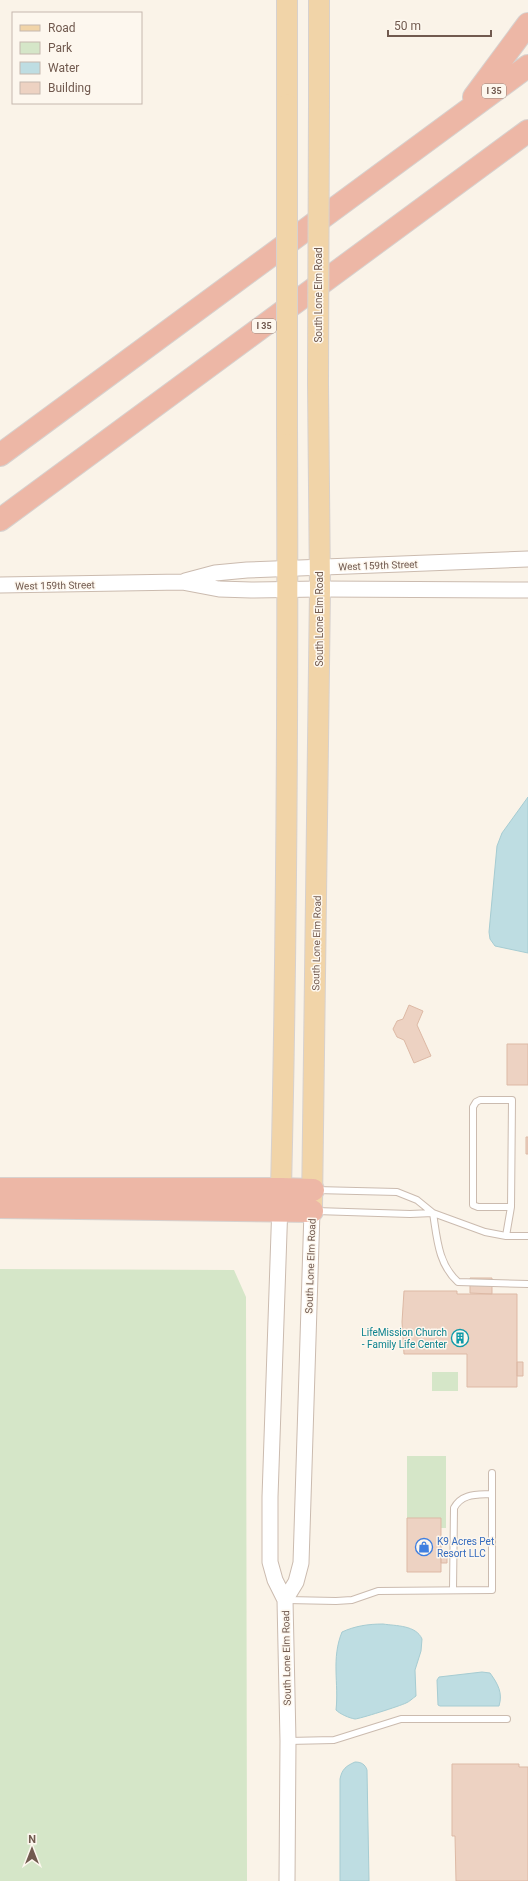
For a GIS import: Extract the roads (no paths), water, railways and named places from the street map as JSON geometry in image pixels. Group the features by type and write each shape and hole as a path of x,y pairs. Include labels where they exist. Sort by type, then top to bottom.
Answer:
{"highway":[{"path":"460,116 528,24"},
{"name":"I 35","path":"0,455 528,66"},
{"name":"I 35","path":"0,520 528,131"},
{"path":"0,1189 313,1201"},
{"path":"0,1207 280,1199"}],"main road":[{"path":"280,1199 285,1029 288,590 288,0"},
{"name":"South Lone Elm Road","path":"313,1201 320,589 318,384 319,0"}],"street":[{"name":"West 159th Street","path":"182,582 215,573 288,568 528,559"},
{"name":"West 159th Street","path":"0,585 182,582 219,589 528,590"},
{"path":"280,1199 270,1497 270,1562 275,1580 285,1600"},
{"name":"South Lone Elm Road","path":"287,1881 288,1741 285,1600 296,1582 301,1563 313,1201"}],"lane":[{"path":"506,1236 511,1207 512,1100 480,1100 476,1102 473,1107 473,1204 478,1207 511,1207"},
{"path":"313,1201 397,1192 417,1200 432,1213 485,1232 506,1236 528,1236"},
{"path":"313,1201 410,1214 432,1213"},
{"path":"432,1213 442,1261 458,1282 528,1284"},
{"path":"285,1600 352,1600 378,1591 492,1590 492,1473"},
{"path":"453,1590 454,1508 457,1503 470,1495 492,1494"},
{"path":"288,1741 334,1740 401,1719 507,1719"}],"water":[{"path":"528,797 528,953 495,946 490,939 489,932 497,846 502,833"},
{"path":"372,1624 405,1627 415,1631 422,1639 421,1651 415,1670 416,1696 406,1703 371,1715 355,1719 347,1717 336,1710 336,1661 342,1632 352,1628"},
{"path":"482,1672 490,1673 497,1685 500,1693 499,1706 438,1705 437,1680 439,1677"},
{"path":"355,1762 359,1762 365,1766 367,1770 369,1881 340,1881 340,1779 345,1768"}],"place":[{"name":"LifeMission Church - Family Life Center","path":"460,1338"},
{"name":"K9 Acres Pet Resort LLC","path":"424,1547"}]}
